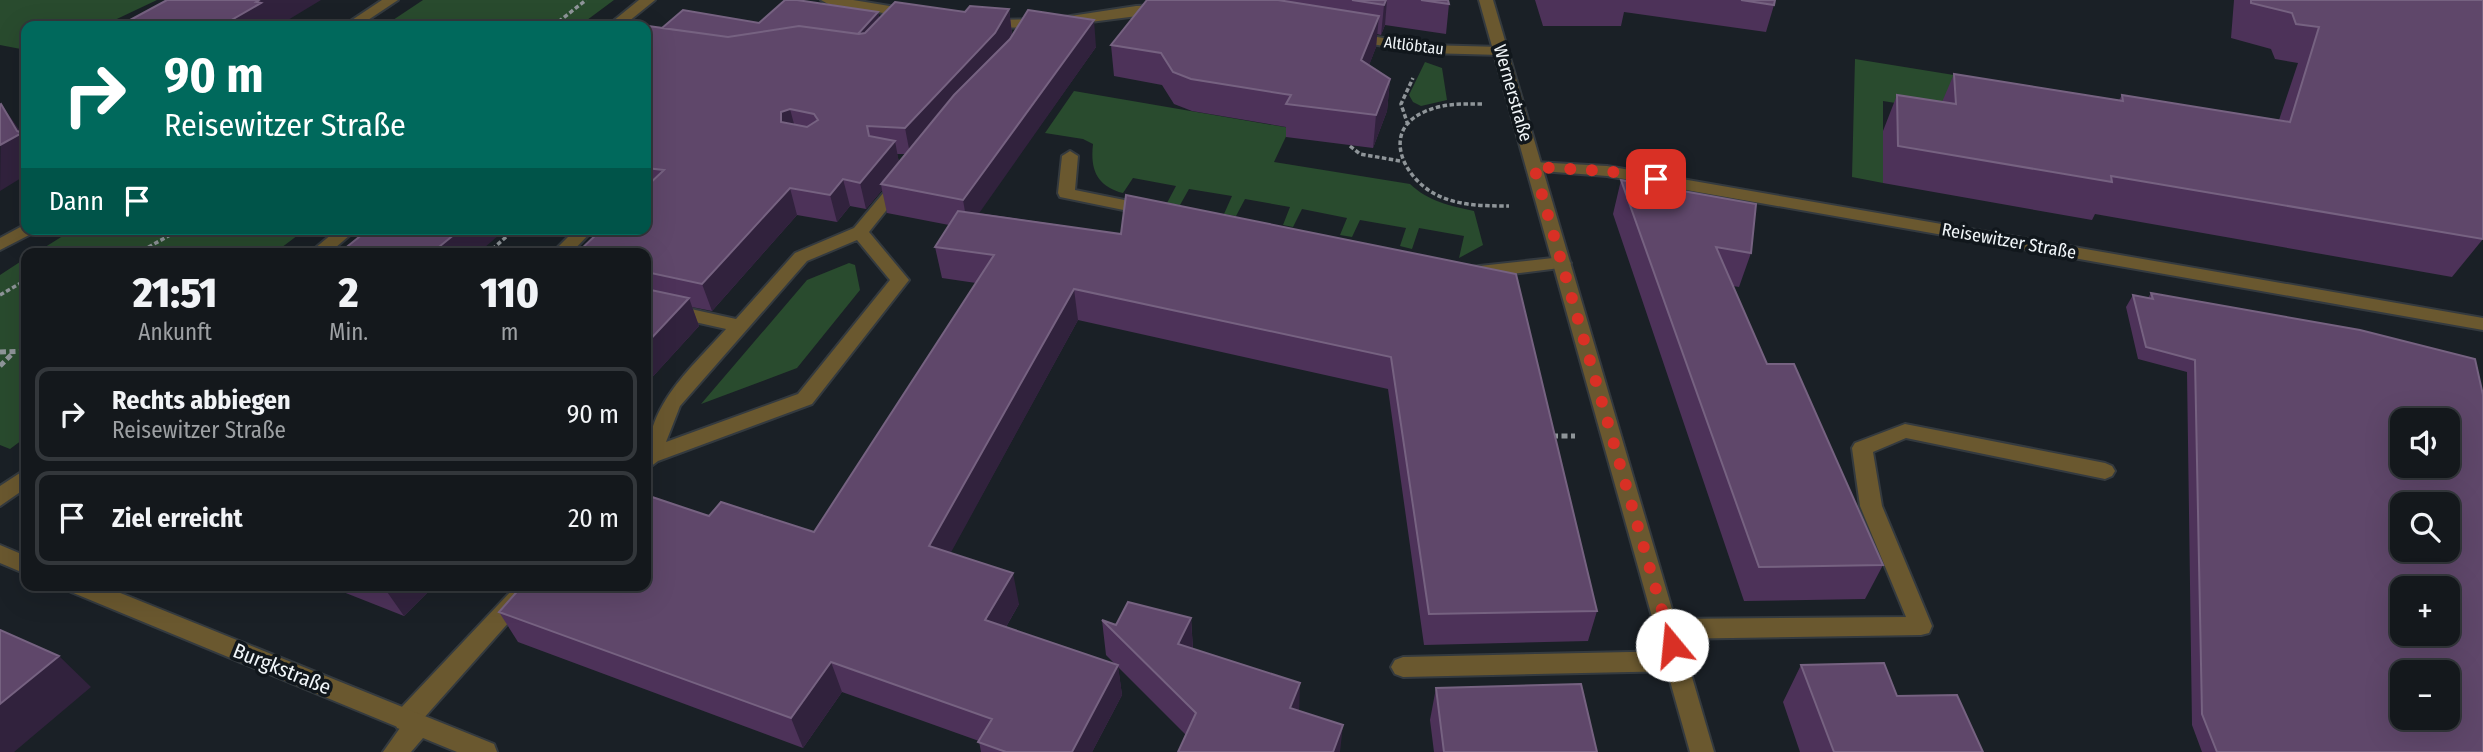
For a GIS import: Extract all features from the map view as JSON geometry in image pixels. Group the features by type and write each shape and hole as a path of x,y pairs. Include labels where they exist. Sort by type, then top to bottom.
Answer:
{"street":[{"path":"358,21 391,0"},
{"path":"621,21 648,0"},
{"path":"828,0 928,16"},
{"name":"Wernerstraße","path":"1486,0 1702,752"},
{"path":"967,22 1051,23 1136,10 1177,8"},
{"path":"1018,45 1025,35 1027,24"},
{"name":"Altlöbtau","path":"1335,34 1427,49 1501,51"},
{"path":"1070,156 1066,193 1166,213"},
{"path":"651,452 671,403 801,257 860,232 916,163"},
{"name":"Reisewitzer Straße","path":"1534,167 1607,171 2483,324"},
{"path":"651,458 805,399 900,280 860,232"},
{"path":"0,245 21,233"},
{"path":"325,248 341,235"},
{"path":"566,248 580,235"},
{"path":"1455,270 1468,273 1562,263"},
{"path":"651,306 740,326"},
{"path":"1668,629 1921,626 1871,506 1862,448 1905,431 2105,471"},
{"path":"0,498 21,481"},
{"path":"0,554 21,563"},
{"name":"Burgkstraße","path":"91,591 485,752"},
{"path":"395,752 413,722 526,591"},
{"path":"1403,667 1677,661"}],"lane":[{"path":"890,24 902,12"}],"path":[{"path":"559,21 586,0"},
{"path":"1408,125 1401,104 1427,49"},
{"path":"1516,104 1439,106 1421,114 1408,125 1398,141 1400,161 1413,179 1434,193 1461,203 1545,206"},
{"path":"1350,146 1360,154 1400,161"},
{"path":"147,248 170,235"},
{"path":"494,248 508,235"},
{"path":"0,295 21,283"},
{"path":"0,352 21,351"},
{"path":"0,366 14,352"}],"green space":[{"path":"0,0 157,0 113,21 21,21 21,49 0,45"},
{"path":"423,0 614,0 586,21 392,21"},
{"path":"1855,59 2101,99 2104,137 1883,101 1883,183 1852,177"},
{"path":"1425,62 1442,68 1447,100 1421,106 1413,102 1409,95"},
{"path":"1074,91 1290,128 1274,162 1410,184 1432,199 1474,211 1483,245 1459,258 1464,236 1419,228 1412,249 1400,246 1406,228 1360,220 1352,237 1340,235 1347,218 1302,209 1293,227 1283,225 1290,207 1245,199 1236,216 1224,214 1232,196 1189,189 1180,205 1167,203 1176,186 1133,178 1123,193 1114,190 1097,176 1093,162 1093,144 1083,139 1045,133"},
{"path":"64,235 298,235 281,248 44,248"},
{"path":"21,261 21,441 10,449 0,445 0,275"},
{"path":"849,263 855,265 860,290 797,368 701,404 807,280"}],"building":[{"path":"167,0 259,0 256,2 261,3 230,21 128,21"},
{"path":"785,0 878,12 858,34 799,26 728,37 662,28 683,10 759,23"},
{"path":"1147,0 1278,0 1379,16 1361,60 1390,79 1376,115 1286,104 1291,95 1191,79 1173,72 1161,53 1111,45"},
{"path":"1352,0 1386,0 1384,5"},
{"path":"1421,0 1448,0 1449,4"},
{"path":"1741,0 1775,0 1774,5"},
{"path":"2251,0 2483,0 2483,239 2111,176 2112,182 1898,146 1897,95 1956,104 1954,74 2123,101 2122,95 2290,122 2319,27 2296,24 2292,13 2251,3"},
{"path":"895,2 965,12 970,6 1009,9 995,33 905,128 867,126 869,136 895,141 860,183 843,179 830,195 790,188 702,284 651,273 651,248 582,248 596,235 651,235 651,182 664,170 651,169 651,26 728,37 799,26 865,33","holes":["790,109 814,114 818,120 807,127 781,122 781,112"]},
{"path":"1028,10 1094,20 963,200 881,184 954,95 1010,39"},
{"path":"0,105 21,134 0,145"},
{"path":"1621,180 1756,204 1751,253 1716,247 1767,364 1794,364 1883,565 1759,567"},
{"path":"1126,195 1516,274 1597,611 1429,614 1391,357 1074,289 929,546 1013,573 985,620 1118,665 1072,752 1006,752 978,742 992,719 831,662 791,718 499,612 518,591 651,591 651,497 709,516 721,502 814,532 994,255 935,247 958,211 1121,234"},
{"path":"362,235 454,235 438,248 345,248"},
{"path":"651,290 689,298 651,339"},
{"path":"2151,293 2360,330 2475,359 2483,395 2483,752 2217,752 2202,714 2195,360 2146,347 2133,295 2153,299"},
{"path":"1128,602 1191,618 1178,644 1300,683 1290,708 1343,725 1333,752 1178,752 1196,713 1102,620 1116,625"},
{"path":"0,630 59,656 0,704"},
{"path":"1884,663 1897,696 1957,695 1983,752 1834,752 1801,665"},
{"path":"1581,684 1597,752 1444,752 1436,688"}],"route":[{"path":"1656,179 1607,171 1534,167 1672,645"}]}
